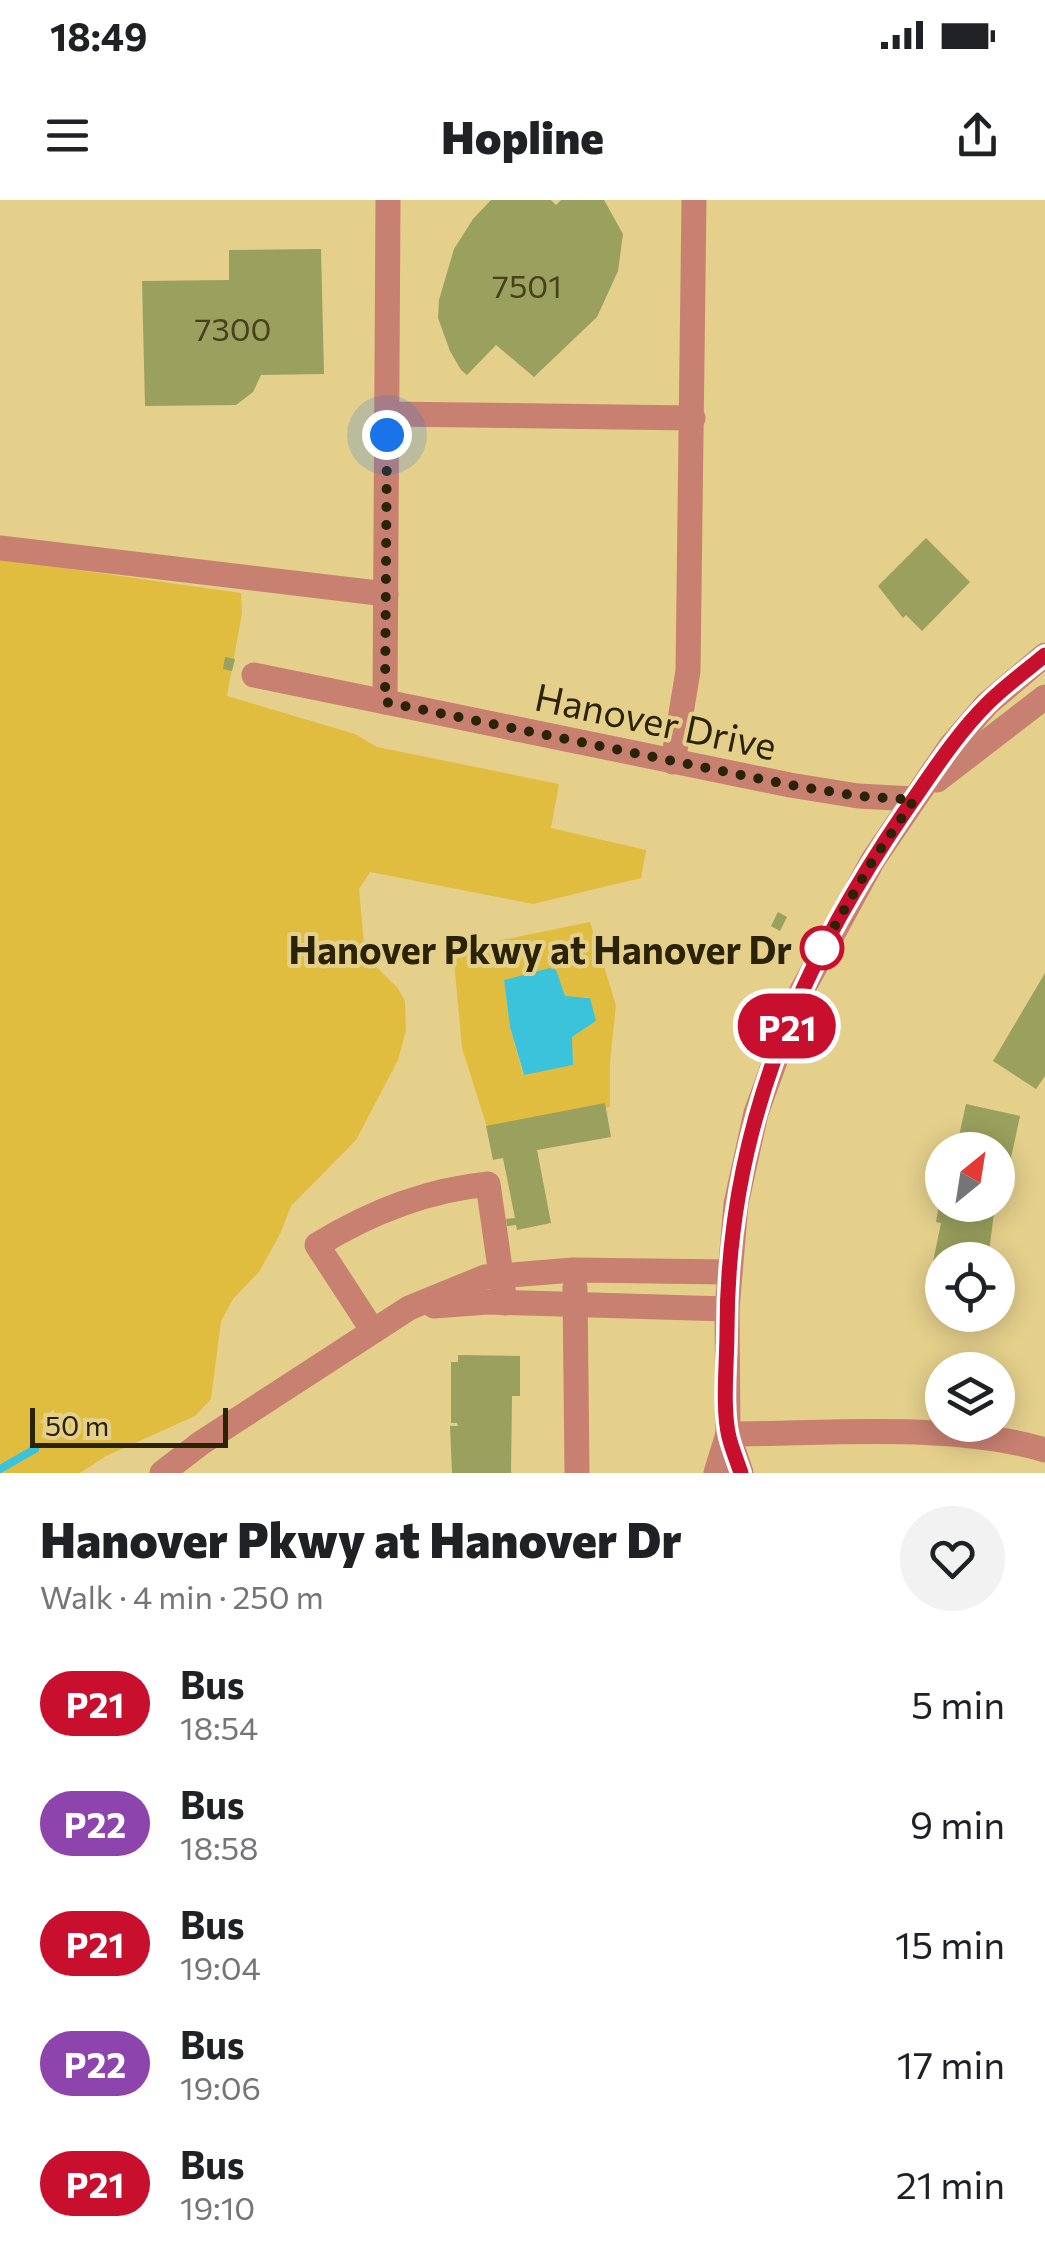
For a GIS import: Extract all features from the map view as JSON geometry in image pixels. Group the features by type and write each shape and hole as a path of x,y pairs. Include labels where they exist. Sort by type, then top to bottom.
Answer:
{"street":[{"path":"385,702 388,200"},
{"path":"673,762 688,671 694,200"},
{"path":"387,414 692,418"},
{"path":"0,548 386,594"},
{"path":"716,1473 728,1434 729,1272 745,1150 791,1015 840,916 950,748 986,704 1045,654"},
{"name":"Hanover Drive","path":"254,675 673,762 858,796 914,800"},
{"path":"914,800 1045,697"},
{"path":"373,1331 317,1245 370,1216 459,1187 488,1184 505,1302"},
{"path":"162,1473 200,1443 409,1308 485,1277 573,1270 729,1272"},
{"path":"573,1270 577,1473"},
{"path":"409,1308 505,1302 727,1309"},
{"path":"728,1434 952,1435 1006,1440 1045,1450"},
{"path":"728,1434 742,1473"}],"shaded area":[{"path":"0,559 241,593 242,613 227,696 355,734 377,747 559,784 551,828 646,850 641,878 533,904 370,872 359,889 365,956 397,987 405,1001 406,1030 398,1060 356,1140 291,1206 259,1272 233,1299 221,1321 211,1399 195,1416 106,1456 80,1473 0,1473"},
{"path":"590,922 616,1005 610,1107 488,1130 462,1048 453,950","holes":["504,980 568,997 588,997 596,1021 571,1037 573,1065 523,1074 510,1027"]}],"water":[{"path":"550,968 556,970 565,996 590,998 596,1021 572,1037 573,1065 524,1075 510,1027 504,980"}],"building":[{"path":"491,200 551,200 556,205 561,200 604,200 623,234 618,271 597,317 534,377 496,345 467,375 450,351 438,318 439,300 454,249"},
{"path":"321,249 324,374 261,375 253,392 236,405 145,406 142,281 229,280 229,250"},
{"path":"926,538 970,582 922,631 906,615 903,618 878,586"},
{"path":"225,657 235,659 232,671 223,669"},
{"path":"778,912 787,917 780,931 771,926"},
{"path":"1045,973 1045,1076 1036,1089 993,1061"},
{"path":"605,1103 611,1137 537,1150 551,1223 517,1230 516,1225 507,1226 506,1219 515,1218 503,1158 493,1160 486,1126"},
{"path":"966,1104 1020,1116 1015,1139 1015,1132 960,1132"},
{"path":"936,1222 993,1222 990,1242 937,1242 941,1223"},
{"path":"458,1355 520,1356 520,1396 512,1396 511,1473 452,1473 450,1426 458,1426 451,1423 451,1362 458,1362"}],"waterway":[{"path":"0,1469 35,1449"}],"bus line":[{"name":"P21","path":"741,1473 728,1434 727,1309 732,1238 745,1150 775,1056 816,959 873,860 950,748 986,704 1045,655"}],"place":[{"name":"Hanover Pkwy at Hanover Dr","path":"822,948"}],"route":[{"path":"387,435 385,702 790,785 914,800 873,860 822,948"}]}
